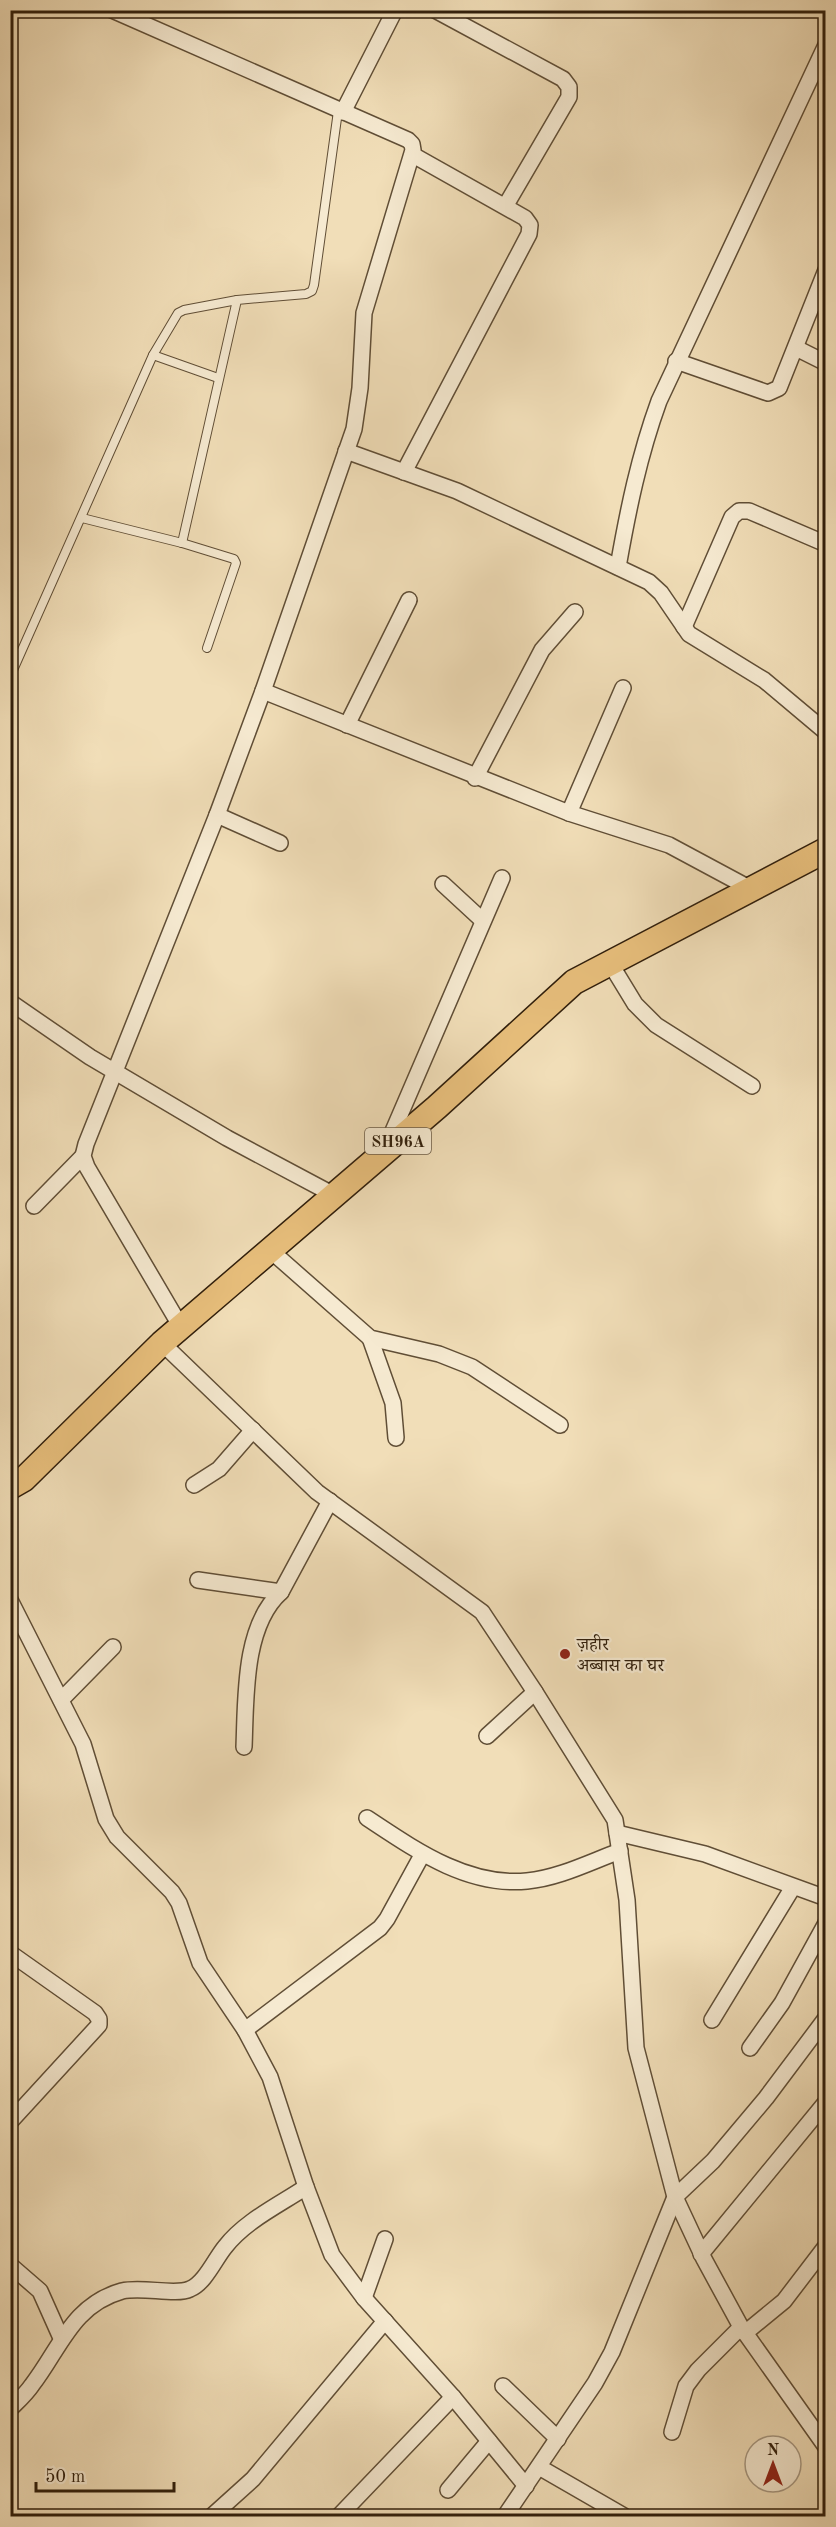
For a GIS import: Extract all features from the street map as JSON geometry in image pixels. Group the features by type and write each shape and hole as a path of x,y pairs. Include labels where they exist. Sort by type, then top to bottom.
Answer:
{"main road":[{"name":"SH96A","path":"10,1487 24,1479 162,1343 438,1107 574,982 825,850"}],"street":[{"path":"34,1206 83,1156 113,1071 217,815 263,691 346,451 358,409 364,313 413,156 412,144 408,140 112,10"},
{"path":"341,111 395,10"},
{"path":"435,10 563,79 569,87 569,97 506,205"},
{"path":"618,567 631,492 643,444 676,361 825,45"},
{"path":"404,472 530,234 530,225 525,218 506,205 413,156"},
{"path":"676,361 768,393 779,388 825,270"},
{"path":"796,348 825,363"},
{"path":"346,451 457,491 618,567 655,587 684,627 695,638 764,680 825,732"},
{"path":"684,627 732,517 739,511 749,511 825,544"},
{"path":"347,726 409,600"},
{"path":"476,778 542,650 575,612"},
{"path":"568,813 623,688"},
{"path":"263,691 568,813 669,845 751,889"},
{"path":"217,815 280,843"},
{"path":"384,1153 482,920 502,878"},
{"path":"443,884 482,920"},
{"path":"610,963 643,1014 656,1025 752,1086"},
{"path":"10,1002 113,1071 227,1138 334,1195"},
{"path":"83,1156 87,1167 181,1327"},
{"path":"270,1250 370,1338 439,1354 472,1367 515,1393 560,1425"},
{"path":"370,1338 393,1403 396,1438"},
{"path":"162,1343 317,1492 482,1612 536,1692 615,1820 627,1900 636,2048 675,2197 701,2254 743,2330 825,2447"},
{"path":"194,1485 219,1469 253,1430"},
{"path":"243,1747 247,1684 258,1624 272,1601 282,1592 330,1501"},
{"path":"198,1580 282,1592"},
{"path":"10,1600 83,1744 106,1819 117,1838 172,1892 179,1903 200,1963 245,2030 270,2076 306,2187 332,2255 364,2298 453,2397 526,2486"},
{"path":"62,1700 113,1647"},
{"path":"487,1736 536,1692"},
{"path":"367,1818 422,1855 503,1881 528,1881 559,1874 620,1851"},
{"path":"617,1833 705,1854 825,1898"},
{"path":"245,2030 380,1928 422,1855"},
{"path":"712,2020 793,1887"},
{"path":"750,2048 782,2002 825,1923"},
{"path":"10,1953 95,2013 99,2019 99,2025 10,2122"},
{"path":"505,2517 595,2383 612,2352 675,2197 713,2161 759,2107 825,2018"},
{"path":"701,2254 825,2102"},
{"path":"10,2409 33,2385 61,2338 83,2312 102,2299 121,2291 141,2288 181,2291 190,2289 198,2283 233,2238 306,2187"},
{"path":"364,2298 385,2239"},
{"path":"672,2432 686,2386 698,2370 743,2330 784,2301 819,2268 825,2246"},
{"path":"10,2265 40,2291 61,2338"},
{"path":"212,2517 253,2479 385,2321"},
{"path":"503,2386 558,2439"},
{"path":"339,2517 453,2397"},
{"path":"448,2490 489,2441"},
{"path":"539,2468 624,2517"}],"lane":[{"path":"10,677 153,355 178,313 237,300 306,294 312,291 341,111"},
{"path":"182,543 237,300"},
{"path":"153,355 218,378"},
{"path":"82,518 182,543 235,561 207,648"}],"place":[{"name":"ज़हीर अब्बास का घर","path":"565,1654"}]}
